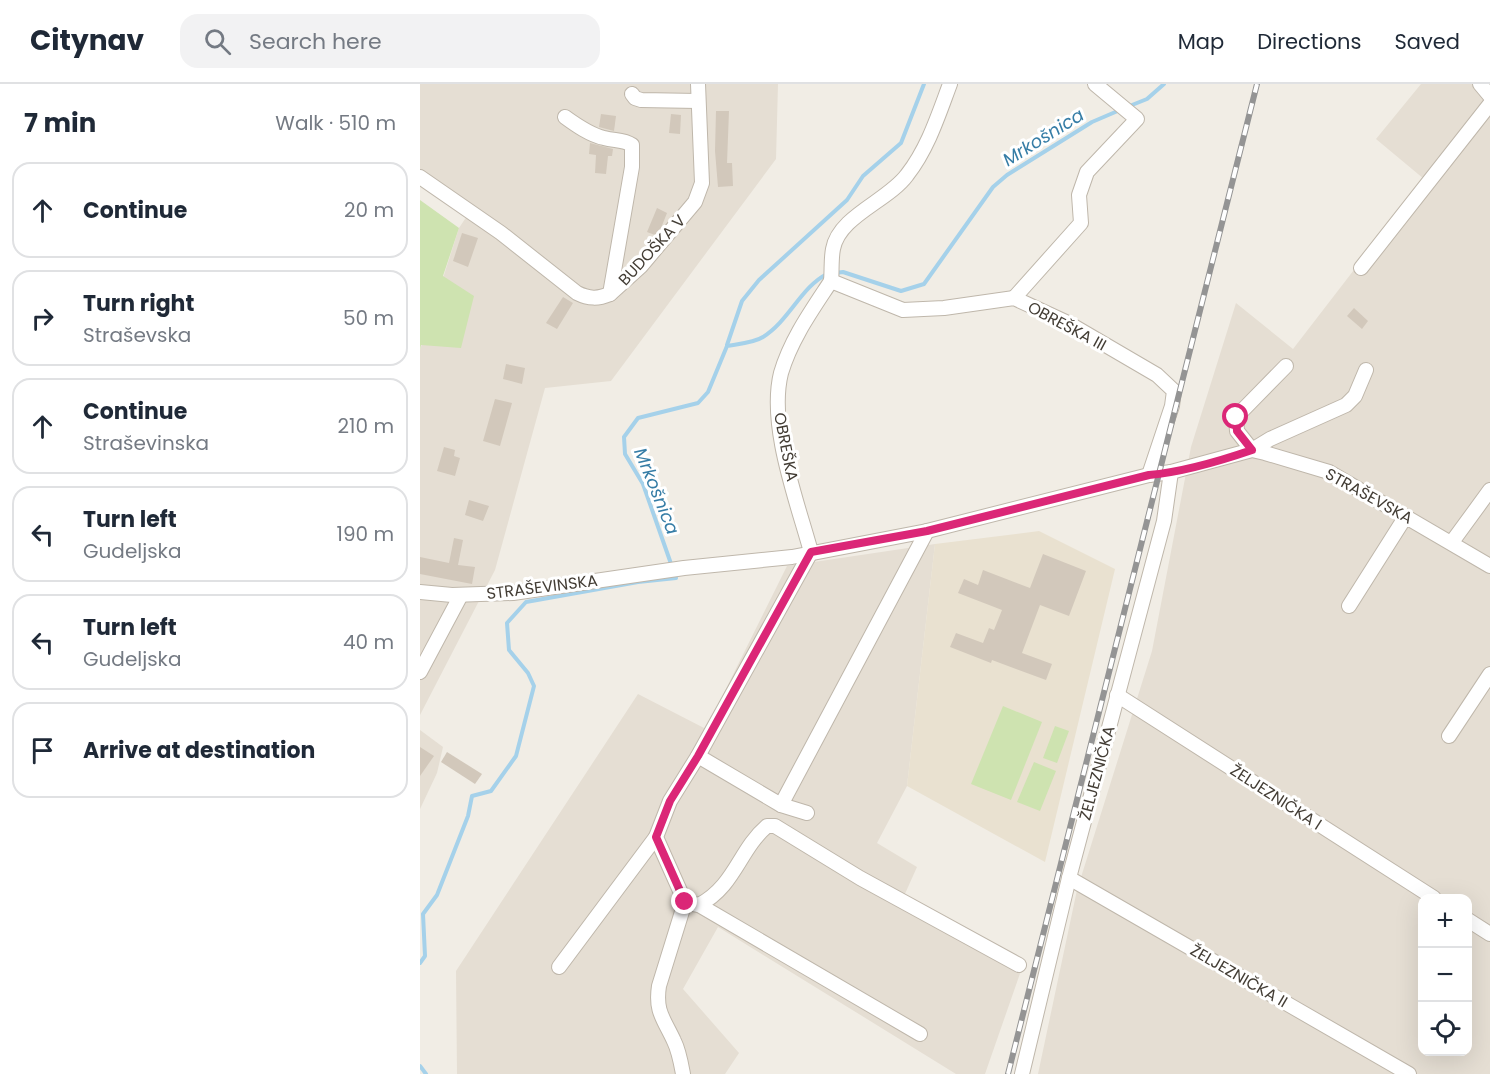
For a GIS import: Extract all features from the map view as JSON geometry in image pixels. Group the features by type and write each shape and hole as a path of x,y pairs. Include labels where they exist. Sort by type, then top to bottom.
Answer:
{"street":[{"name":"BUDOŠKA V","path":"420,177 501,233 577,293 586,298 599,298 610,294 641,266 695,202 699,194 702,183 698,84"},
{"path":"831,281 833,247 840,233 856,216 887,196 906,177 927,143 950,84"},
{"path":"1014,298 1081,223 1079,195 1087,172 1137,119 1095,84"},
{"path":"1480,84 1490,96"},
{"path":"632,94 634,99 641,100 698,101"},
{"path":"1361,268 1490,104"},
{"path":"565,117 602,138 625,141 632,146 632,167 610,294"},
{"name":"OBREŠKA III","path":"831,281 903,310 944,308 1014,298 1068,323 1157,375 1174,391 1172,406 1149,475"},
{"name":"OBREŠKA","path":"811,552 782,442 778,405 781,374 797,333 831,281"},
{"path":"1252,450 1237,431 1236,417 1286,366"},
{"path":"559,967 656,837 670,801 698,756 811,552 927,531 1252,450 1270,438 1346,405 1355,396 1366,370"},
{"name":"STRAŠEVSKA","path":"1252,450 1329,472 1490,566"},
{"name":"ŽELJEZNIČKA","path":"1022,1074 1069,878 1164,521 1171,472"},
{"path":"1452,542 1490,490"},
{"path":"1349,606 1406,516"},
{"path":"782,805 927,531"},
{"name":"STRAŠEVINSKA","path":"420,592 462,595 513,594 684,568 792,557 811,552"},
{"path":"420,672 462,595"},
{"path":"1449,736 1490,674"},
{"name":"ŽELJEZNIČKA I","path":"1118,695 1428,894"},
{"path":"698,756 782,805 807,813"},
{"path":"692,904 714,897 735,871 760,832 767,826 775,826 860,878 1019,965"},
{"path":"656,837 692,904 920,1034"},
{"name":"ŽELJEZNIČKA II","path":"1069,878 1409,1074"},
{"path":"683,1074 675,1042 658,1013 657,998 659,986 692,904"},
{"path":"1472,923 1490,934"}],"shaded area":[{"path":"420,84 778,84 776,159 611,381 545,388 495,570 420,715 420,350 459,228 467,216 420,183"},
{"path":"1421,84 1490,84 1490,1074 1038,1074 1077,890 1152,651 1191,447 1236,303 1293,349 1424,179 1376,139"},
{"path":"1039,531 1115,569 1045,862 907,786 935,544"},
{"path":"935,544 907,786 877,843 917,867 904,896 1024,962 985,1074 956,1074 718,927 683,989 739,1053 725,1074 457,1074 456,971 638,694 706,729 787,566"},
{"path":"420,730 443,747 437,773 420,809"}],"green space":[{"path":"420,200 459,228 443,276 474,296 461,348 421,345 420,350"},
{"path":"1003,706 1042,722 1011,800 971,784"},
{"path":"1055,726 1069,731 1057,763 1043,758"},
{"path":"1034,762 1056,771 1040,811 1017,802"}],"building":[{"path":"716,111 729,111 727,163 732,163 733,186 718,187 715,151"},
{"path":"601,114 616,116 614,131 599,127"},
{"path":"671,114 681,115 680,134 669,133"},
{"path":"590,143 613,149 612,156 608,156 606,174 595,173 596,155 589,154"},
{"path":"657,208 667,213 661,228 655,235 647,232"},
{"path":"462,233 478,238 468,267 453,261"},
{"path":"563,297 573,303 557,329 546,323"},
{"path":"1354,308 1368,321 1362,329 1347,316"},
{"path":"506,364 525,368 522,384 503,379"},
{"path":"495,399 512,403 500,446 483,441"},
{"path":"444,447 455,450 454,456 460,458 455,476 437,471"},
{"path":"469,500 489,506 483,521 465,515"},
{"path":"454,538 463,540 458,565 475,567 472,584 420,574 420,557 449,563"},
{"path":"1043,554 1086,571 1069,616 1040,605 1022,653 1052,664 1046,680 992,660 991,663 950,647 956,633 983,643 989,628 994,630 1002,610 958,593 964,579 978,585 983,570 1030,588"},
{"path":"420,747 434,756 420,776"},
{"path":"447,752 482,774 475,784 441,762"}],"waterway":[{"path":"727,345 742,301 759,280 847,200 863,176 901,143 924,84"},
{"name":"Mrkošnica","path":"1127,107 1147,99 1164,84"},
{"name":"Mrkošnica","path":"835,273 843,272 901,291 924,284 993,187 1007,175 1092,122 1120,110"},
{"name":"Mrkošnica","path":"420,963 425,956 423,914 437,895 468,816 472,796 491,791 516,756 534,686 528,673 509,650 507,623 526,602 638,582 676,578 643,484 625,454 624,437 638,418 698,403 708,392 727,346 751,342 763,337 780,322 810,287 827,274"},
{"name":"Mrkošnica","path":"420,1066 426,1074"}],"railway":[{"path":"1008,1074 1257,84"}],"route":[{"path":"685,902 656,837 670,801 698,756 811,552 927,531 1238,455 1252,450 1237,431 1236,417"}]}
